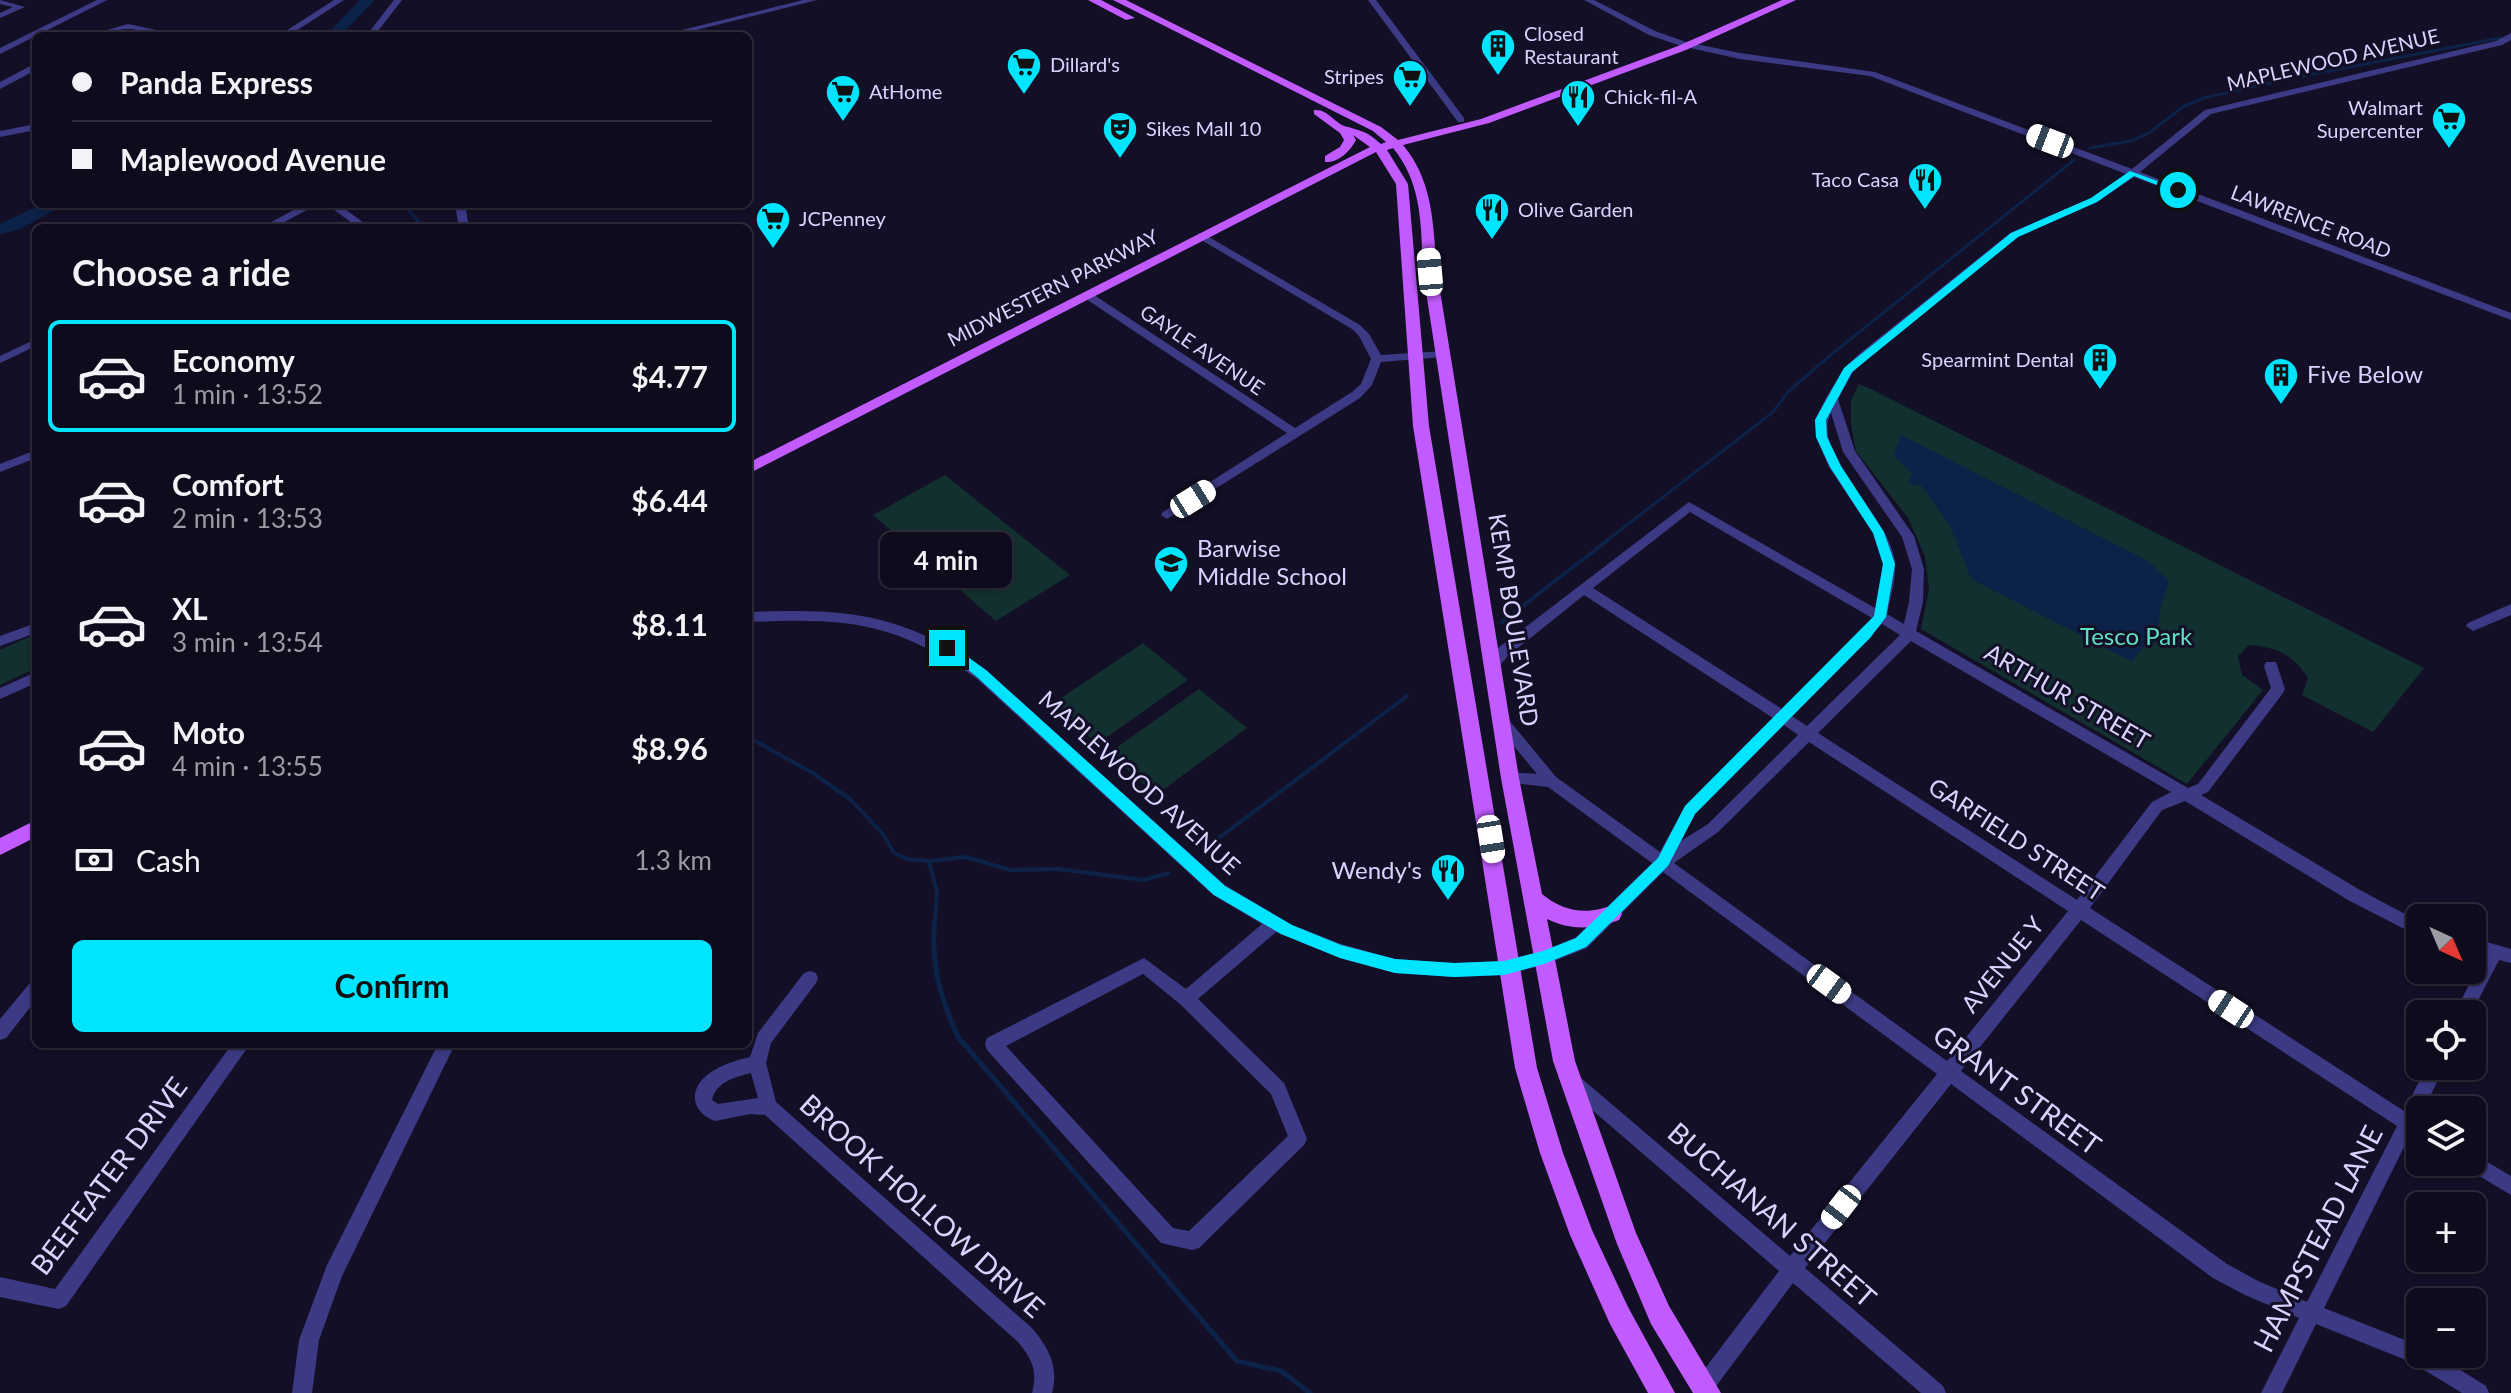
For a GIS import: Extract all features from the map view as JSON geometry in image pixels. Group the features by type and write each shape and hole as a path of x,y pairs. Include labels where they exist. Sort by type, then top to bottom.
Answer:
{"main road":[{"name":"KEMP BOULEVARD","path":"1093,0 1383,142 1410,163 1424,188 1430,272 1491,666 1531,897 1571,1080 1625,1236 1660,1315 1703,1391"},
{"name":"KEMP BOULEVARD","path":"1118,0 1369,124 1383,142 1397,170 1402,184 1421,426 1512,966 1526,1068 1560,1180 1602,1280 1662,1393"},
{"path":"1682,44 1775,0"},
{"path":"1383,142 1459,124 1554,91 1791,0"},
{"path":"1318,112 1345,131 1350,140 1345,149 1329,159"},
{"path":"1410,163 1419,147 1459,124"},
{"name":"MIDWESTERN PARKWAY","path":"752,467 811,430 1081,292 1329,159 1383,142"},
{"name":"MIDWESTERN PARKWAY","path":"1081,292 1202,236 1383,142"},
{"name":"MIDWESTERN PARKWAY","path":"752,454 811,430"},
{"path":"1429,475 1461,474"},
{"path":"1480,779 1510,778"},
{"path":"0,847 32,830"},
{"path":"1531,897 1544,909 1578,921 1596,920 1612,914"}],"street":[{"path":"38,32 103,0"},
{"path":"288,32 340,0"},
{"path":"373,32 398,0"},
{"path":"679,32 813,0"},
{"path":"1372,0 1459,124"},
{"name":"LAWRENCE ROAD","path":"1588,0 1682,44 1872,74 2511,317"},
{"path":"0,1 21,7 0,16"},
{"path":"105,32 128,26 154,32"},
{"path":"0,51 32,35"},
{"name":"MAPLEWOOD AVENUE","path":"1663,862 1690,810 1880,617 1889,564 1879,532 1835,467 1822,437 1821,420 1848,370 2014,235 2094,200 2133,173 2208,112 2499,43 2511,36"},
{"path":"0,86 32,68"},
{"path":"14,78 32,80"},
{"path":"0,134 32,128"},
{"path":"273,224 305,208"},
{"path":"337,208 360,224"},
{"path":"1167,515 1356,395 1366,385 1377,359 1369,342 1356,327 1202,236"},
{"name":"GAYLE AVENUE","path":"1081,292 1296,434"},
{"path":"0,360 32,344"},
{"path":"1377,359 1443,354"},
{"path":"1832,398 1849,452 1908,536 1918,569 1916,602 1909,634"},
{"path":"0,468 32,456"},
{"name":"ARTHUR STREET","path":"1585,589 1689,506 2406,923"},
{"path":"1491,666 1503,652 1585,589"},
{"name":"GARFIELD STREET","path":"1585,589 2406,1123"},
{"path":"2473,626 2511,609"},
{"name":"MAPLEWOOD AVENUE","path":"752,617 841,616 912,631 947,648 981,674 1219,890 1275,923 1340,951 1395,966 1454,970 1512,966 1544,958 1581,943 1663,862 1713,828 1909,634"},
{"path":"0,641 32,629"},
{"name":"AVENUE Y","path":"1703,1391 1792,1269 2079,910 2157,806 2167,798 2190,796 2203,788 2278,689 2271,666"},
{"path":"0,694 32,679"},
{"name":"GRANT STREET","path":"1500,720 1551,781 2220,1271 2247,1288 2375,1336 2430,1361 2479,1393"},
{"path":"1510,778 1551,781"},
{"path":"1186,999 1275,923"},
{"path":"2471,1000 2503,953"},
{"path":"1144,965 1186,999 1278,1089 1298,1139 1192,1241 1168,1236 993,1044 1144,965"},
{"path":"757,1063 764,1039 810,978"},
{"path":"0,1032 32,993"},
{"name":"BEEFEATER DRIVE","path":"0,1287 59,1299 239,1048"},
{"path":"302,1393 309,1340 334,1272 445,1048"},
{"name":"BROOK HOLLOW DRIVE","path":"769,1107 750,1106 715,1113 703,1103 703,1092 727,1071 757,1063 769,1107 1025,1335 1044,1361 1046,1383 1042,1393"},
{"name":"BUCHANAN STREET","path":"1571,1080 1936,1393"},
{"name":"HAMPSTEAD LANE","path":"2271,1393 2406,1142"},
{"path":"2486,1171 2511,1186"}],"green space":[{"name":"Tesco Park","path":"1859,384 2424,668 2373,732 2302,695 2308,678 2290,658 2276,650 2249,645 2238,656 2242,675 2263,690 2187,784 1921,629 1929,589 1925,556 1908,518 1856,451 1851,425 1851,400"},
{"path":"945,475 1070,575 996,621 873,515"},
{"path":"32,636 32,670 0,685 0,650"},
{"path":"1143,643 1188,680 1097,744 1052,704"},
{"path":"1199,689 1247,728 1156,795 1109,753"}],"water":[{"path":"34,208 59,208 18,230 0,234 0,224"},
{"path":"1901,435 2148,561 2169,581 2157,632 2131,661 1971,579 1951,528 1921,485 1908,484 1912,473 1893,455"}],"waterway":[{"path":"336,32 368,0"},
{"path":"2303,76 2500,38"},
{"path":"2090,148 2131,141 2149,133 2184,106 2204,98 2292,78"},
{"path":"1605,542 1773,412 1788,392 1833,353 2074,160"},
{"path":"406,208 420,224"},
{"path":"1502,622 1608,540"},
{"path":"1207,847 1407,696"},
{"path":"752,739 811,772 850,799 882,833 894,853 908,859 929,861"},
{"path":"929,861 966,857 1010,870 1058,869 1144,880 1169,873"},
{"path":"929,861 937,892 935,920"},
{"path":"935,918 934,949 938,979 958,1037 1237,1361 1281,1371 1310,1393"}],"place":[{"name":"Closed Restaurant","path":"1498,77"},
{"name":"Dillard's","path":"1024,96"},
{"name":"Stripes","path":"1410,108"},
{"name":"AtHome","path":"843,123"},
{"name":"Chick-fil-A","path":"1578,128"},
{"name":"Walmart Supercenter","path":"2449,150"},
{"name":"Sikes Mall 10","path":"1120,160"},
{"name":"Taco Casa","path":"1925,211"},
{"name":"Olive Garden","path":"1492,241"},
{"name":"JCPenney","path":"773,250"},
{"name":"Spearmint Dental","path":"2100,391"},
{"name":"Five Below","path":"2281,406"},
{"name":"Barwise Middle School","path":"1171,594"},
{"name":"Wendy's","path":"1448,902"}],"route":[{"path":"947,648 981,674 1219,890 1286,930 1340,951 1395,966 1454,970 1504,968 1544,958 1581,943 1623,904 1663,862 1690,810 1880,617 1889,564 1879,532 1835,467 1822,437 1821,420 1848,370 2014,235 2094,200 2133,173 2178,190"}]}
